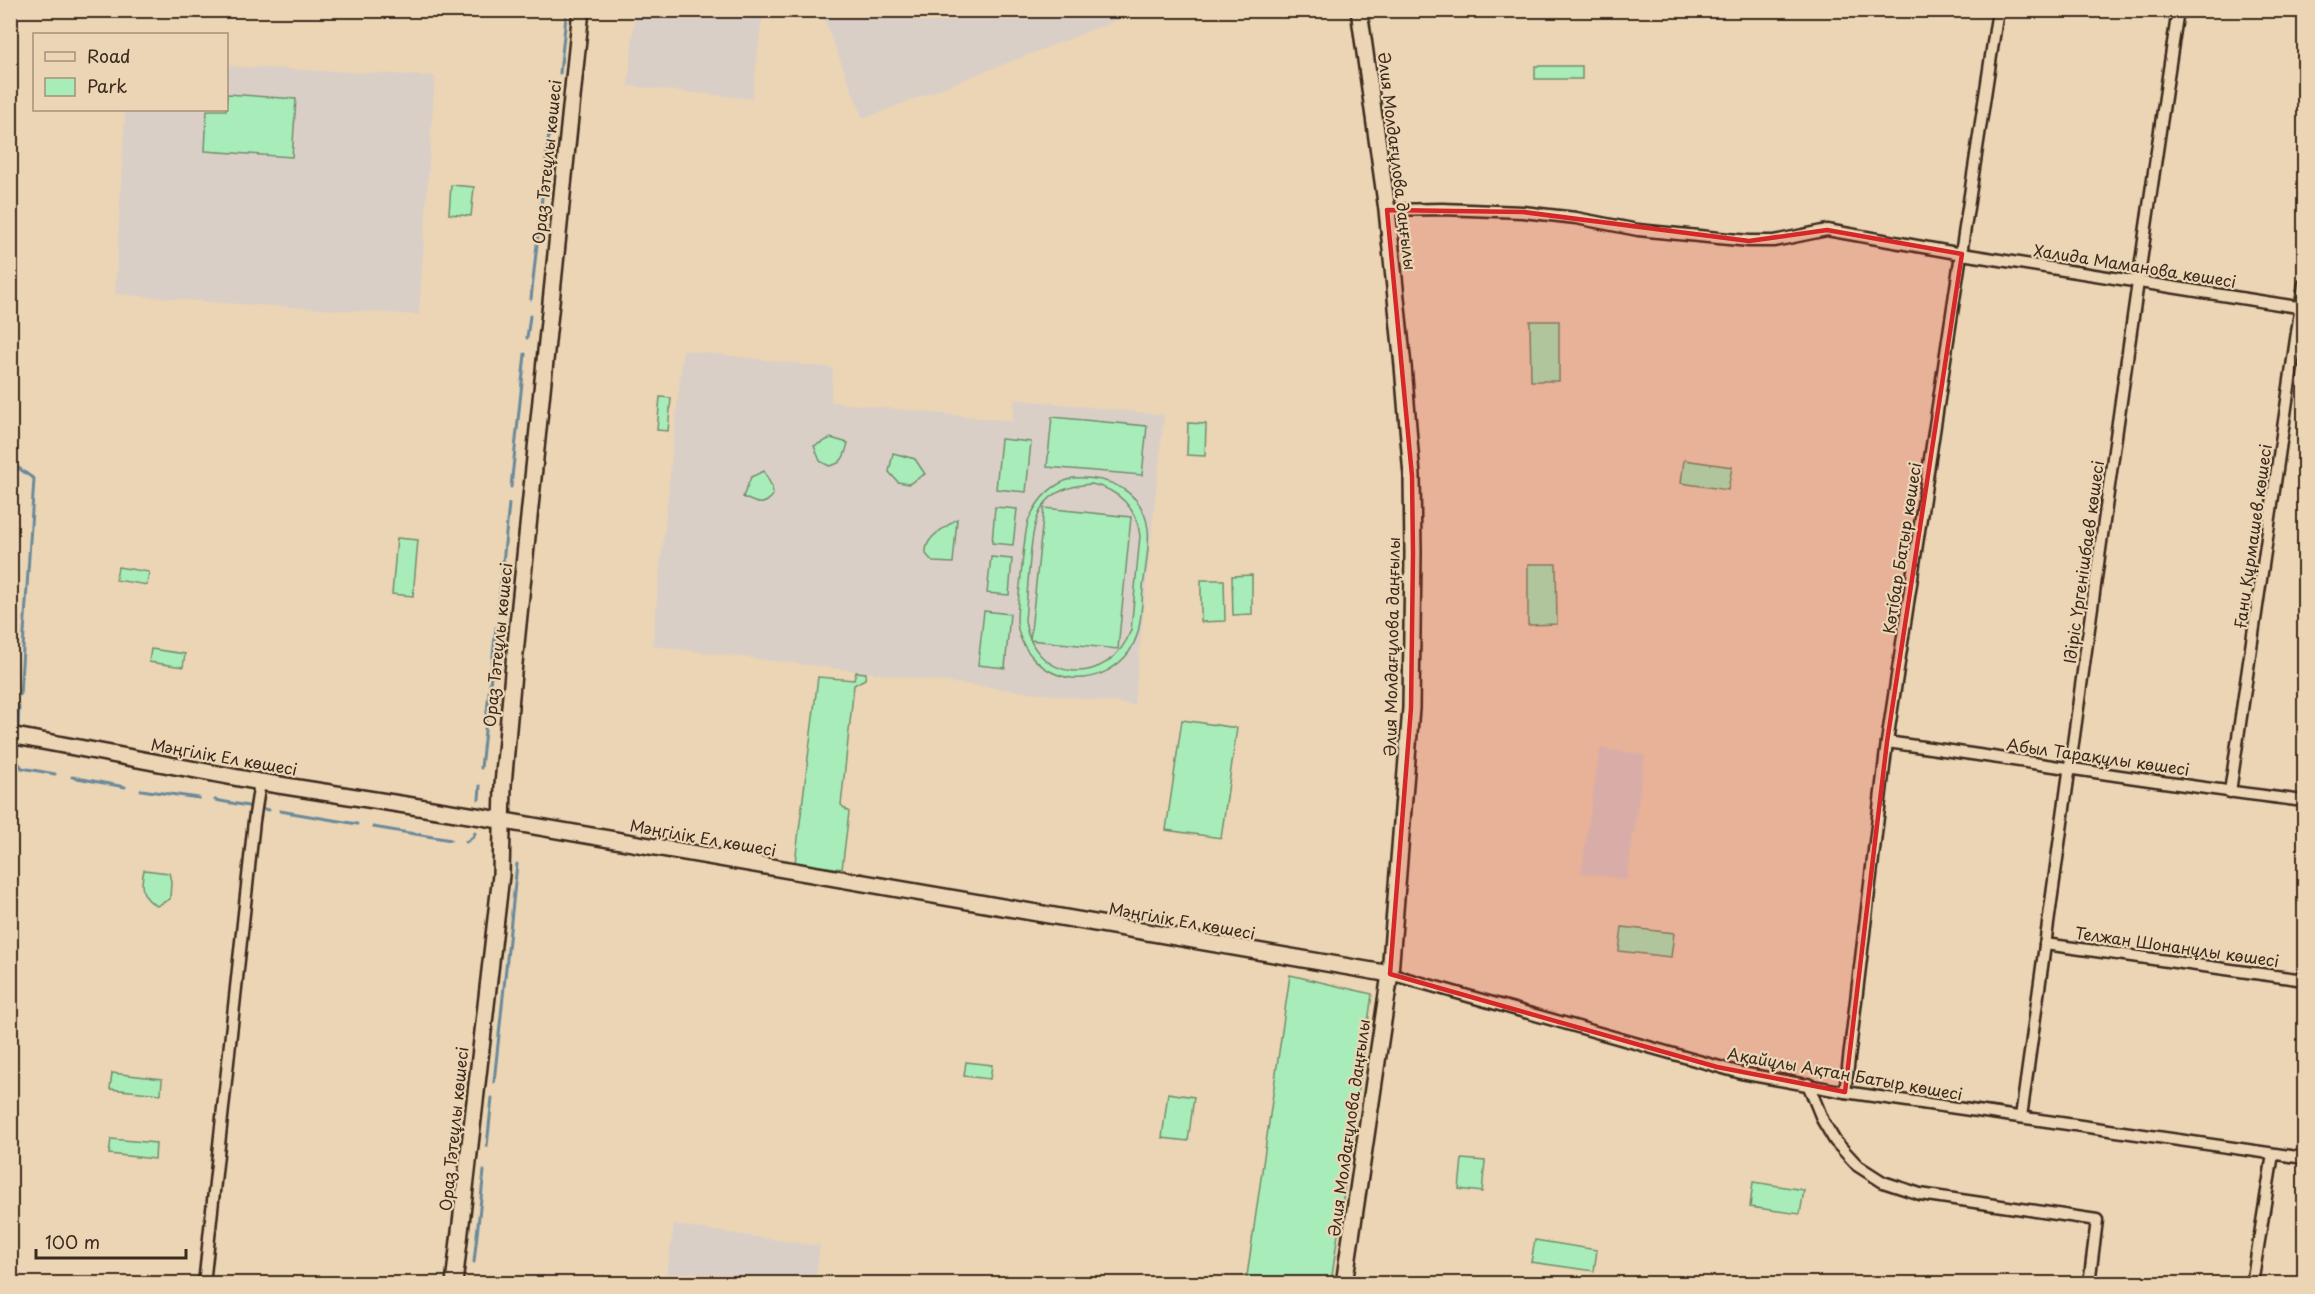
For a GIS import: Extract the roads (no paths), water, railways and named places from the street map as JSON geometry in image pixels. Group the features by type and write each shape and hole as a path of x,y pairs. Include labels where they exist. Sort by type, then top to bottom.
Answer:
{"street":[{"name":"Ораз Тәтеұлы көшесі","path":"454,1284 501,875 502,821 513,673 581,10"},
{"name":"Әлия Молдағұлова даңғылы","path":"1344,1284 1390,974 1411,708 1413,553 1410,454 1387,210 1359,10"},
{"name":"Көтібар Батыр көшесі","path":"1845,1092 1887,742 1998,10"},
{"name":"Ідіріс Үргенішбаев көшесі","path":"2020,1117 2071,767 2136,282 2178,10"},
{"name":"Халида Маманова көшесі","path":"1387,210 1442,209 1523,212 1576,218 1638,230 1749,242 1773,241 1827,230 1962,254 2303,308"},
{"name":"Ғани Құрмашев көшесі","path":"2230,792 2303,308 2304,284"},
{"name":"Мәңгілік Ел көшесі","path":"10,735 260,782 502,821 1390,974"},
{"name":"Абыл Тарақұлы көшесі","path":"1887,742 2304,801"},
{"path":"204,1284 260,782"},
{"name":"Телжан Шонанұлы көшесі","path":"2045,944 2304,980"},
{"name":"Ақайұлы Ақтан Батыр көшесі","path":"1390,974 1717,1067 1845,1092 2304,1158"},
{"path":"1808,1084 1823,1121 1835,1141 1858,1166 1883,1182 1920,1194 2097,1220 2089,1284"},
{"path":"2252,1284 2272,1154"}],"waterway":[{"path":"560,73 566,17"},
{"path":"531,299 554,87"},
{"path":"527,338 530,316"},
{"path":"511,487 525,354"},
{"path":"10,462 34,479 20,695"},
{"path":"498,612 509,504"},
{"path":"481,768 496,628"},
{"path":"18,727 19,706"},
{"path":"17,745 16,760 22,768 55,774"},
{"path":"72,777 125,787"},
{"path":"479,799 480,786"},
{"path":"141,790 199,798"},
{"path":"215,800 248,806"},
{"path":"264,809 269,810"},
{"path":"280,811 357,824"},
{"path":"373,827 451,840"},
{"path":"466,842 475,833"},
{"path":"494,1082 517,864"},
{"path":"487,1146 492,1098"},
{"path":"474,1262 484,1171"},
{"path":"471,1284 472,1279"}]}
